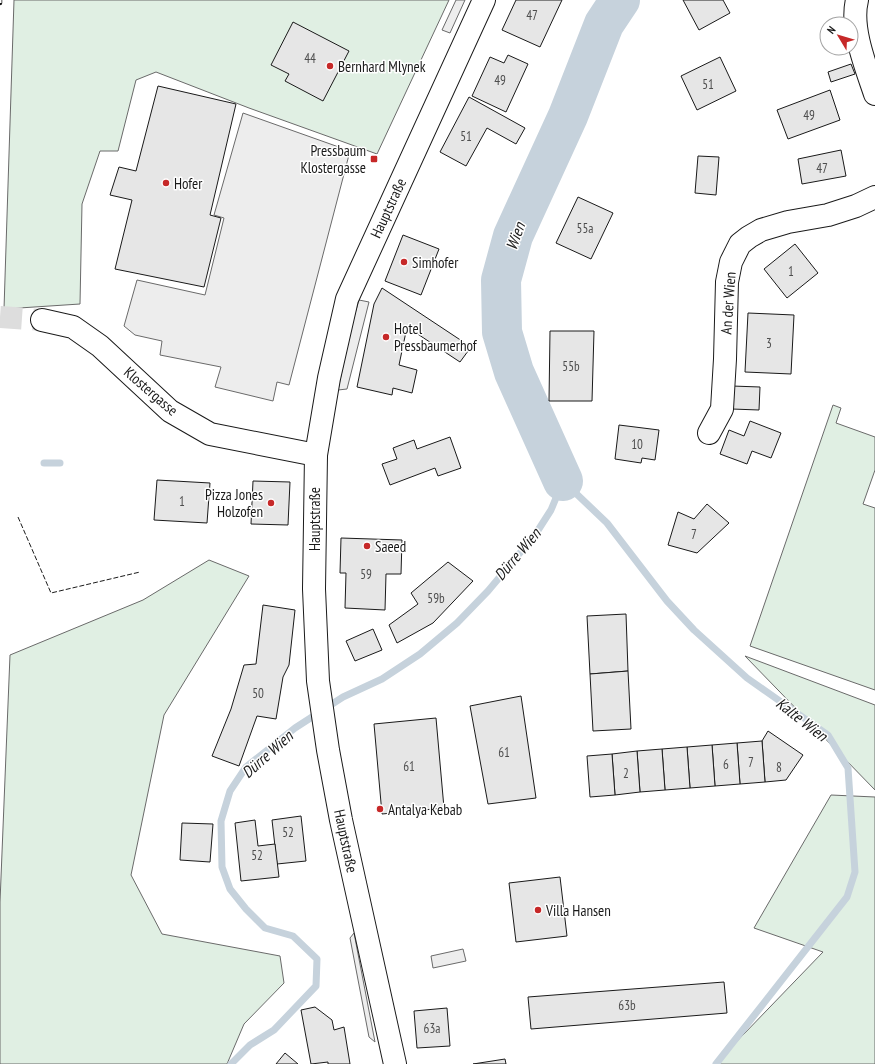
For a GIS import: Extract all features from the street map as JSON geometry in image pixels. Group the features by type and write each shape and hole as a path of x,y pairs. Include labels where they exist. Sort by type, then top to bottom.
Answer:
{"main road":[{"name":"Hauptstraße","path":"395,1064 341,820 328,750 318,681 314,589 316,455 329,378 346,299 484,0"},
{"path":"857,0 855,6 858,39 875,94"},
{"name":"An der Wien","path":"709,433 722,409 727,282 731,262 740,244 761,230 788,222 828,215 856,206 875,197"},
{"name":"Klostergasse","path":"42,320 73,327 90,338 170,411 210,434 316,455"}],"green space":[{"path":"14,0 449,0 377,154 249,108 156,72 136,80 118,151 100,151 82,204 80,304 4,309"},
{"path":"833,405 841,408 836,423 875,437 875,470 863,504 875,508 875,690 750,646"},
{"path":"209,560 249,576 164,715 131,875 162,934 280,956 284,983 244,1024 227,1064 0,1064 0,902 10,655 143,600"},
{"path":"745,656 875,705 875,790"},
{"path":"831,795 875,797 875,1064 715,1064 823,952 754,928"}],"shaded area":[{"path":"456,0 465,0 450,33 442,30"},
{"path":"243,113 350,151 289,385 277,382 273,401 215,387 221,367 160,355 162,341 135,335 124,326 137,280 205,295 224,218 214,215"},
{"path":"359,300 369,302 347,389 338,390 351,327"},
{"path":"354,933 375,1042 369,1037 350,938"},
{"path":"463,949 466,961 433,968 431,956"}],"building":[{"path":"516,0 562,0 540,47 502,30"},
{"path":"683,0 723,0 730,13 699,30"},
{"path":"293,22 349,51 323,101 285,81 289,74 271,65"},
{"path":"508,55 528,64 506,112 472,96 490,57 504,63"},
{"path":"720,57 736,91 697,110 681,76"},
{"path":"851,64 855,74 831,82 828,72"},
{"name":"Hofer","path":"158,86 236,104 210,215 221,218 204,287 115,269 132,200 110,195 119,167 136,171"},
{"path":"830,90 840,120 788,139 777,110"},
{"path":"469,97 525,128 516,144 487,128 466,166 440,152"},
{"path":"841,150 846,176 802,184 798,159"},
{"path":"698,156 719,157 716,195 695,193"},
{"path":"578,197 613,213 591,259 556,243"},
{"path":"403,235 439,249 421,295 385,281"},
{"path":"795,244 818,273 787,298 764,269"},
{"name":"Hotel Pressbaumerhof","path":"382,288 471,347 460,362 407,327 399,365 417,370 412,393 393,388 392,395 357,387 374,304"},
{"path":"748,313 794,315 791,374 745,372"},
{"path":"550,331 594,331 592,401 549,401"},
{"path":"732,386 760,387 759,410 732,409"},
{"path":"750,421 781,433 771,458 752,451 747,464 720,454 729,430 744,436"},
{"path":"619,425 659,430 655,460 642,458 641,463 615,459"},
{"path":"450,437 461,468 438,476 435,468 390,485 382,464 397,459 393,448 414,440 417,449"},
{"path":"157,480 210,483 207,523 154,520"},
{"name":"Pizza Jones Holzofen","path":"253,481 290,482 288,525 251,524"},
{"path":"707,504 729,523 697,553 668,545 678,512 694,519"},
{"path":"341,538 402,540 401,574 386,574 385,610 345,608 346,573 340,573"},
{"path":"448,562 473,581 433,623 397,643 389,625 418,604 411,593"},
{"path":"263,605 295,610 289,665 283,677 276,719 257,716 239,766 212,756 231,709 244,665 256,664"},
{"path":"626,614 628,671 590,674 587,616"},
{"path":"373,629 382,650 355,661 346,641"},
{"path":"628,671 631,729 593,731 590,674"},
{"path":"521,696 536,798 488,804 470,706"},
{"path":"436,718 444,808 382,814 374,724"},
{"path":"768,731 803,755 786,780 765,782 762,741"},
{"path":"762,741 765,782 740,784 737,743"},
{"path":"737,743 740,784 715,786 712,745"},
{"path":"712,745 715,786 690,788 687,747"},
{"path":"687,747 690,788 665,790 662,749"},
{"path":"662,749 665,790 640,792 637,751"},
{"path":"637,751 640,792 615,795 612,754"},
{"path":"612,754 615,795 590,797 587,756"},
{"path":"301,816 306,861 277,864 272,820"},
{"path":"255,820 258,846 275,844 279,877 241,881 235,823"},
{"path":"182,823 213,824 210,862 180,860"},
{"name":"Villa Hansen","path":"560,877 567,936 516,942 509,883"},
{"path":"724,982 727,1013 531,1029 528,997"},
{"path":"315,1007 332,1020 334,1030 344,1027 350,1064 328,1064 328,1062 311,1064 301,1010"},
{"path":"447,1008 450,1046 417,1048 414,1011"},
{"path":"285,1053 298,1064 276,1064"},
{"path":"505,1059 506,1064 473,1064"}],"waterway":[{"name":"Wien","path":"563,481 514,372 502,332 501,280 513,236 568,116 604,24 620,0"},
{"path":"44,463 60,463"},
{"name":"Dürre Wien","path":"231,1064 250,1045 274,1030 316,986 317,959 293,936 265,928 246,909 230,889 222,867 221,821 230,791 246,767 295,728 343,697 382,679 420,654 457,623 488,591 535,535 551,510 563,481 607,523 667,601 694,630 747,678 828,735 848,768 855,872 847,897 716,1064"}],"tunnel":[{"path":"0,317 42,320"}],"fence":[{"path":"18,517 51,593 140,572"}],"place":[{"name":"Bernhard Mlynek","path":"330,66"},
{"name":"Pressbaum Klostergasse","path":"374,159"},
{"name":"Hofer","path":"166,183"},
{"name":"Simhofer","path":"404,262"},
{"name":"Hotel Pressbaumerhof","path":"386,337"},
{"name":"Pizza Jones Holzofen","path":"271,503"},
{"name":"Saeed","path":"367,546"},
{"name":"Antalya Kebab","path":"380,809"},
{"name":"Villa Hansen","path":"538,910"}],"water label":[{"name":"Kalte Wien","path":"802,719"}]}
